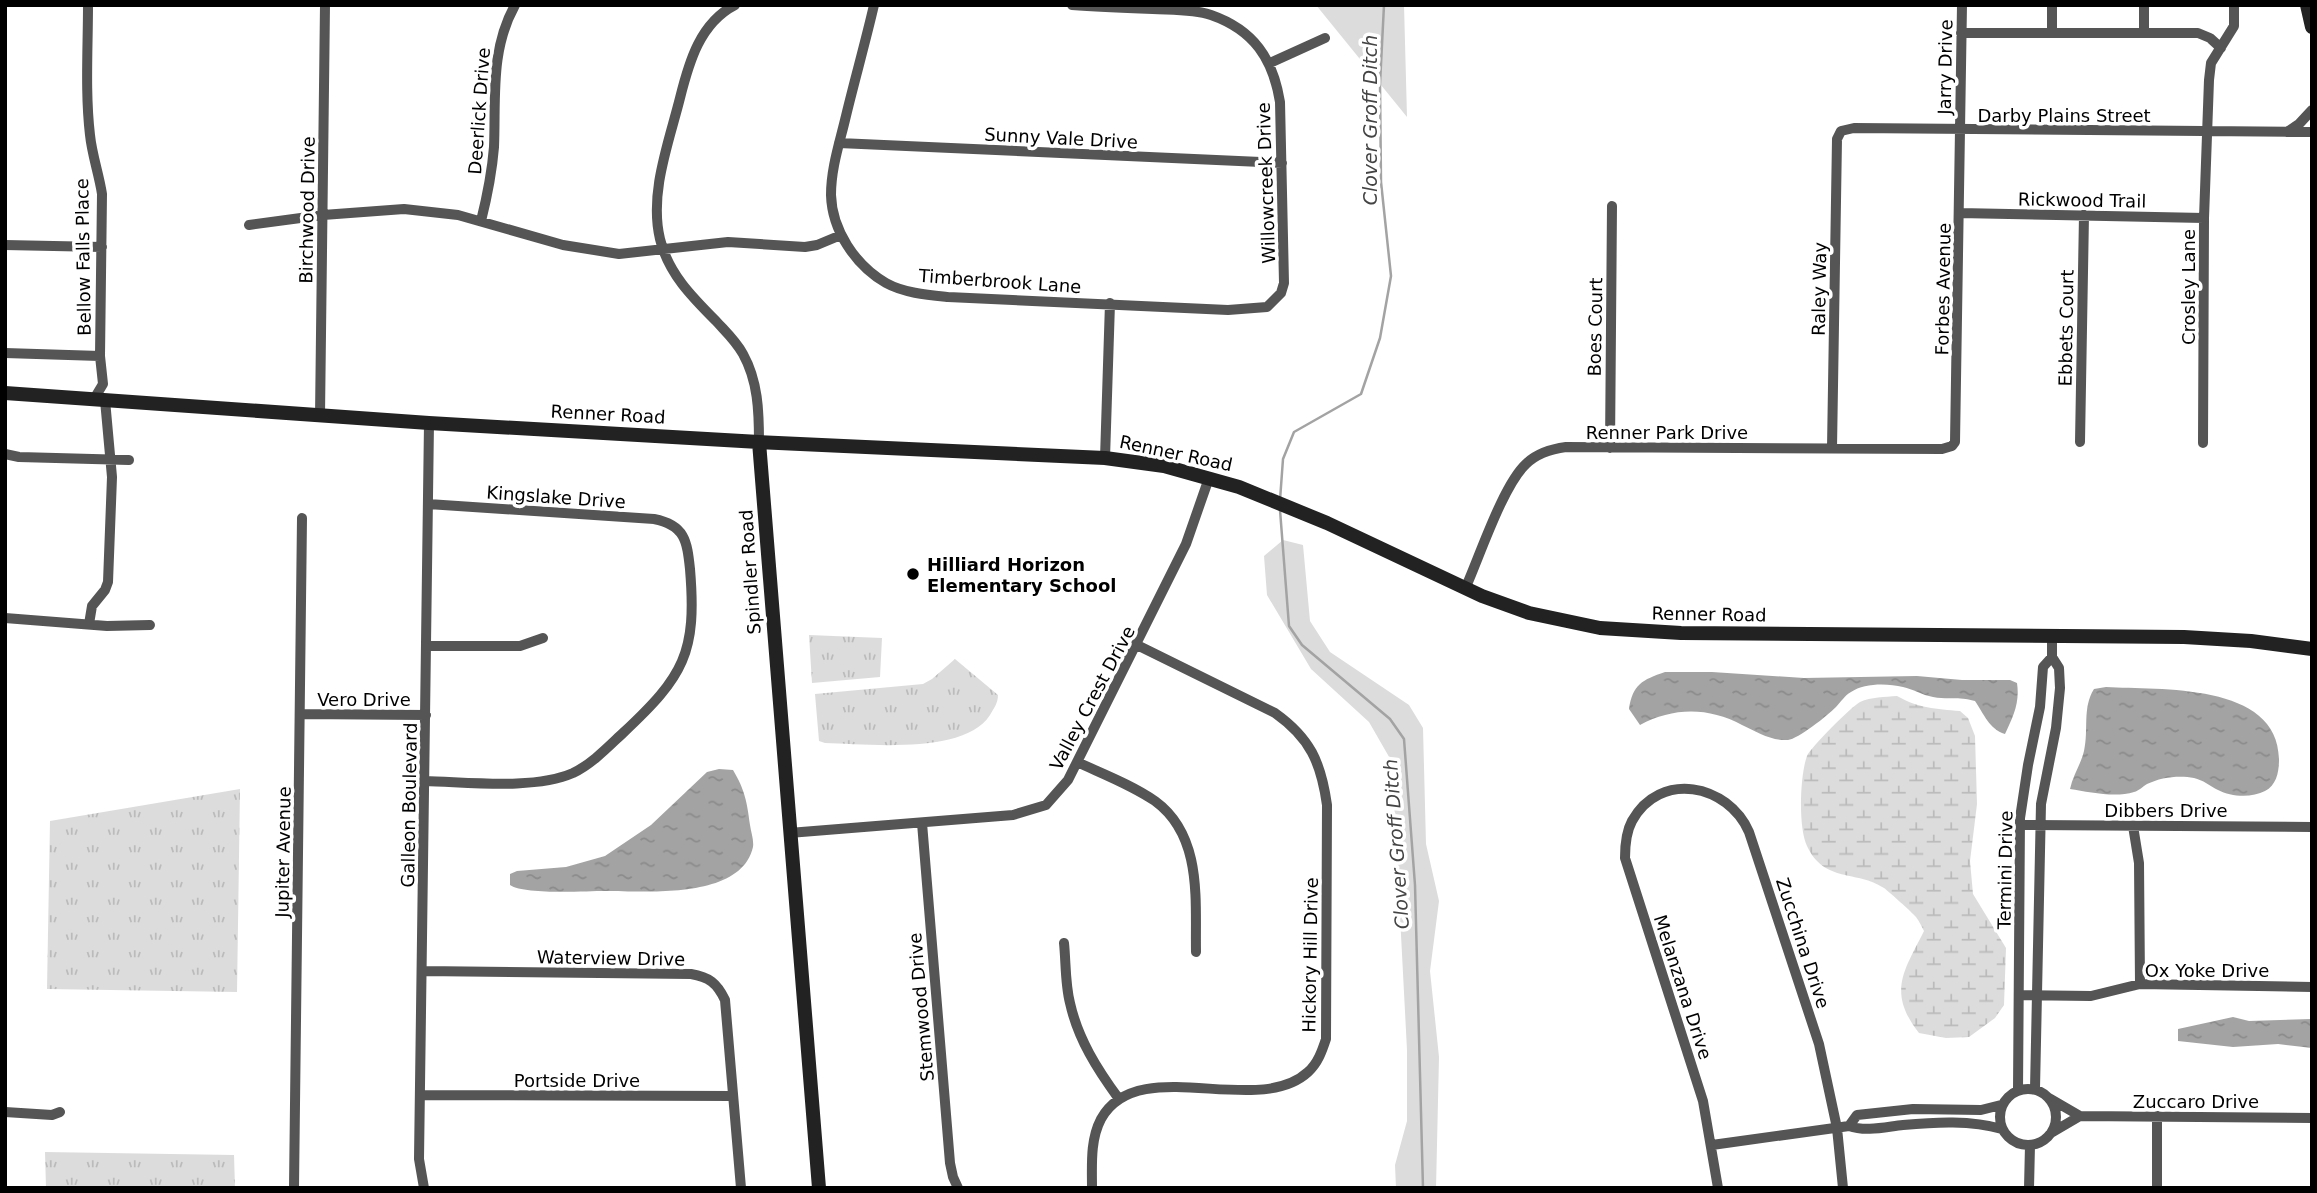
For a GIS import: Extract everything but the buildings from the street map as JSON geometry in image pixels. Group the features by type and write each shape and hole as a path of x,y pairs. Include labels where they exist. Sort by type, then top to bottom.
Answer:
{"main road":[{"path":"2307,5 2312,27"},
{"name":"Renner Road","path":"5,393 429,423 1105,458 1164,466 1239,487 1280,502 1465,589 1529,613 1562,621 1643,632 2211,639 2312,649"},
{"name":"Spindler Road","path":"760,442 819,1188"}],"street":[{"name":"Bellow Falls Place","path":"88,5 87,111 90,140 102,194 100,356 104,400"},
{"name":"Birchwood Drive","path":"320,416 325,5"},
{"name":"Deerlick Drive","path":"481,221 492,172 498,47 507,19 515,5"},
{"name":"Spindler Road","path":"735,5 708,28 698,42 686,73 658,190 657,217 663,250 679,281 735,341 744,355 758,398 760,442"},
{"path":"249,225 323,215 404,209 458,215 563,245 604,253 634,254 727,242 805,247 817,245 841,235 834,216 831,194 835,158 874,5"},
{"path":"1072,5 1191,11 1211,15 1247,34 1270,63 1325,38"},
{"name":"Jarry Drive","path":"1960,130 1962,5"},
{"path":"2052,5 2052,33"},
{"path":"2144,5 2144,33"},
{"name":"Crosley Lane","path":"2203,443 2204,218 2211,64 2234,26 2234,5"},
{"path":"1961,33 2198,33 2210,38 2221,48"},
{"name":"Willowcreek Drive","path":"1270,63 1280,102 1282,163 1284,284 1275,301"},
{"path":"2287,132 2312,110"},
{"name":"Darby Plains Street","path":"1842,131 1854,128 2312,132"},
{"name":"Forbes Avenue","path":"1952,446 1957,438 1960,130"},
{"name":"Raley Way","path":"1832,448 1837,139 1842,131"},
{"name":"Sunny Vale Drive","path":"839,144 1282,163"},
{"name":"Boes Court","path":"1609,448 1612,206"},
{"name":"Rickwood Trail","path":"1959,213 2204,218"},
{"name":"Ebbets Court","path":"2080,442 2084,215"},
{"name":"Timberbrook Lane","path":"841,235 854,255 886,282 914,292 948,297 1228,310 1258,309 1275,301"},
{"path":"5,245 102,247"},
{"path":"1105,458 1110,303"},
{"path":"5,353 100,356"},
{"path":"89,624 92,606 108,582 112,477 103,384"},
{"name":"Galleon Boulevard","path":"424,1188 419,1159 429,423"},
{"name":"Renner Park Drive","path":"1465,589 1512,481 1526,463 1544,452 1555,449 1609,448 1942,449 1952,446"},
{"path":"5,454 19,457 129,460"},
{"name":"Valley Crest Drive","path":"789,833 1013,815 1046,805 1068,779 1137,645 1186,544 1209,478"},
{"name":"Kingslake Drive","path":"425,781 541,783 577,771 607,748 658,701 673,680 685,657 691,633 693,606 685,540 679,530 668,522 428,504"},
{"name":"Jupiter Avenue","path":"294,1188 302,714 302,518"},
{"path":"5,618 150,625"},
{"name":"Termini Drive","path":"2035,1089 2041,804 2056,728 2060,688 2059,668 2052,657 2052,636"},
{"path":"427,646 520,646 543,638"},
{"name":"Hickory Hill Drive","path":"1119,1099 1151,1088 1243,1090 1293,1082 1308,1072 1320,1057 1326,1039 1326,804 1324,783 1309,745 1295,727 1275,713 1137,645"},
{"name":"Termini Drive","path":"2018,1090 2020,825 2028,765 2040,707 2043,667 2052,657"},
{"name":"Vero Drive","path":"302,714 426,715"},
{"path":"1077,762 1154,801 1169,813 1178,827 1192,859 1196,952"},
{"name":"Zucchina Drive","path":"1647,803 1673,790 1689,788 1705,791 1722,799 1744,821 1819,1044 1837,1128 1843,1188"},
{"name":"Melanzana Drive","path":"1647,803 1632,821 1626,838 1625,858 1693,1066 1712,1145 1718,1188"},
{"name":"Stemwood Drive","path":"922,823 950,1163 958,1188"},
{"name":"Dibbers Drive","path":"2020,825 2312,827"},
{"path":"2133,826 2139,863 2140,984"},
{"path":"1064,943 1069,1002 1082,1042 1119,1099 1101,1120 1092,1149 1092,1188"},
{"name":"Waterview Drive","path":"422,971 691,974 706,977 718,986 725,1000 741,1188"},
{"name":"Ox Yoke Drive","path":"2019,995 2091,996 2140,984 2312,987"},
{"path":"2035,1089 2080,1116 2045,1139 2030,1145 2013,1141 2002,1129 1999,1121 2001,1105 2018,1090 2035,1089"},
{"name":"Portside Drive","path":"420,1095 733,1096"},
{"path":"2049,1098 2056,1115 2051,1133"},
{"path":"1849,1126 1857,1115 1878,1111 1981,1110 2001,1105"},
{"path":"5,1112 52,1115 60,1112"},
{"name":"Zuccaro Drive","path":"2080,1116 2312,1118"},
{"path":"2157,1116 2157,1188"},
{"path":"1712,1145 1849,1126 1860,1130 1951,1123 1981,1124 2002,1129"},
{"path":"2029,1188 2030,1145"}],"green space":[{"path":"1316,5 1404,5 1407,117"},
{"path":"1283,540 1303,545 1310,621 1330,652 1409,705 1423,728 1426,844 1439,901 1430,971 1439,1057 1436,1188 1396,1188 1395,1165 1407,1121 1407,1050 1392,762 1369,722 1311,669 1267,595 1264,556"},
{"path":"809,635 882,638 880,677 812,683"},
{"path":"955,659 998,695 990,715 977,728 938,742 914,744 865,745 819,741 815,694 923,684"},
{"path":"1897,696 1935,709 1960,711 1968,718 1975,736 1977,804 1970,861 1973,894 2006,948 2004,1005 1995,1018 1969,1037 1946,1038 1919,1033 1903,1005 1901,993 1905,970 1924,931 1919,922 1911,911 1884,888 1822,866 1814,858 1804,837 1801,814 1807,756 1860,702"},
{"path":"240,789 237,992 47,989 50,821"},
{"path":"45,1152 234,1155 235,1188 46,1188"}],"water":[{"path":"1665,672 1804,678 1917,676 2010,680 2017,683 2018,697 2005,734 1991,725 1975,701 1933,697 1897,686 1869,685 1856,689 1832,711 1793,739 1782,740 1764,736 1729,719 1704,712 1678,712 1640,725 1629,709 1633,694 1640,684"},
{"path":"2106,687 2184,691 2212,695 2238,703 2259,716 2273,734 2279,759 2275,781 2265,791 2248,796 2229,794 2197,779 2183,777 2158,780 2127,794 2102,794 2070,789 2084,751 2090,696 2094,689"},
{"path":"733,770 740,784 753,842 745,864 731,876 712,884 667,891 541,891 510,885 510,874 517,871 566,867 605,856 651,825 707,772"},
{"path":"2233,1017 2249,1021 2312,1019 2312,1048 2278,1044 2233,1047 2178,1041 2178,1029"}],"waterway":[{"name":"Clover Groff Ditch","path":"1280,500 1283,459 1294,432 1361,394 1380,338 1391,276 1381,182 1380,84 1384,5"},
{"name":"Clover Groff Ditch","path":"1280,510 1289,626 1302,645 1390,719 1404,739 1415,885 1423,1188"}],"place":[{"name":"Hilliard Horizon Elementary School","path":"913,574"}]}
